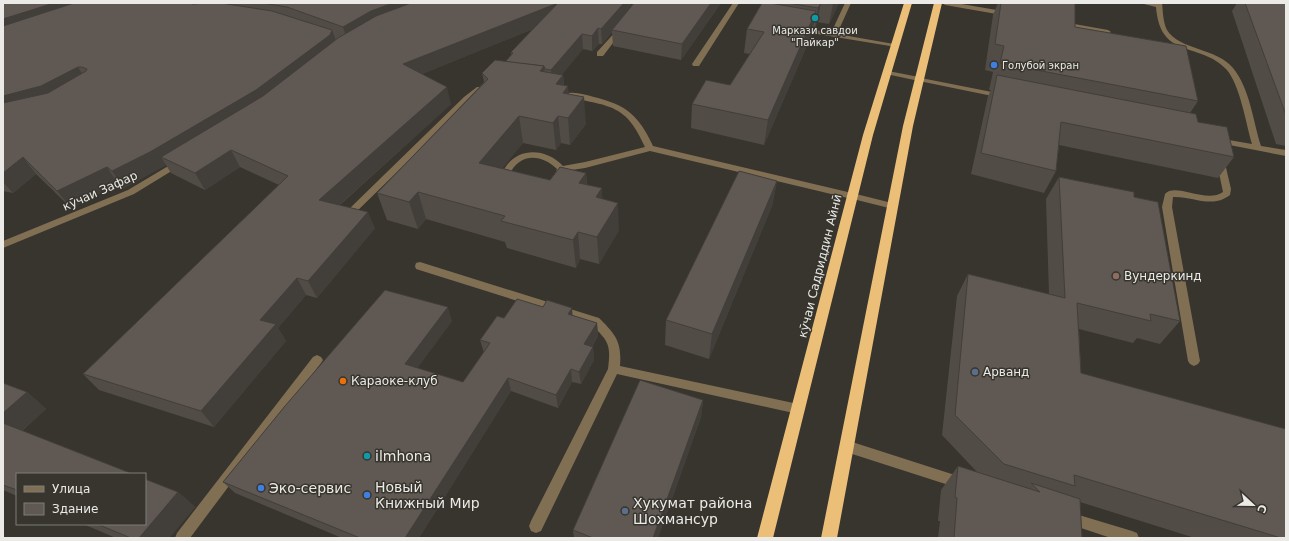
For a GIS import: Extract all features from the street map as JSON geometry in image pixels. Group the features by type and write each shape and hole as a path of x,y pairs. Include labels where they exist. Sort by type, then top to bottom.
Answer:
{"highway":[{"name":"кӯчаи Садриддин Айнӣ","path":"765,538 852,196 886,72 908,3"},
{"path":"829,538 893,206 919,79 938,3"}],"street":[{"path":"696,64 736,3"},
{"path":"833,35 848,3"},
{"path":"945,3 1015,16"},
{"path":"1143,3 1159,4 1166,33 1179,42 1217,58 1223,62 1234,75 1257,147"},
{"path":"1054,22 1108,32"},
{"path":"600,54 624,26"},
{"path":"795,28 894,46"},
{"path":"886,72 1013,98"},
{"path":"350,213 467,99 488,85"},
{"path":"567,94 600,102 627,113 635,120 650,148"},
{"path":"1194,361 1166,207 1169,194 1176,193 1216,199 1224,197 1227,193 1212,138 1286,153"},
{"path":"561,169 585,165 650,148 893,206"},
{"path":"514,184 505,176 506,170 513,162 525,156 534,155 548,158 558,164 561,169"},
{"name":"кӯчаи Зафар","path":"3,245 131,192 185,159"},
{"path":"551,184 556,180 561,169"},
{"path":"420,266 595,321 611,337 616,348 614,369 536,526"},
{"path":"182,538 316,360"},
{"path":"614,369 798,409"},
{"path":"846,446 974,487"},
{"path":"1057,514 1132,538"}],"building":[{"path":"3,3 54,3 3,19"},
{"path":"74,3 221,3 272,11 332,30 330,35 256,90 150,152 112,171 107,167 57,191 23,157 3,173 3,103 48,93 87,69 78,67 41,86 3,96 3,26"},
{"path":"262,3 393,3 371,11 343,27 287,7"},
{"path":"411,3 558,3 403,64 447,87 319,200 368,212 308,281 297,278 260,320 276,324 201,411 83,374 288,176 231,150 195,173 161,157 263,96 338,38 376,16"},
{"path":"558,3 624,3 601,29 598,28 592,36 582,34 551,70 545,69 544,66 505,62 513,53 511,52"},
{"path":"634,3 711,3 682,44 612,30"},
{"path":"762,3 816,11 768,120 692,104 706,80 730,85 764,32 747,29"},
{"path":"788,3 821,3 818,8"},
{"path":"1001,3 1075,3 1075,27 1186,46 1198,101 1000,63 1004,46 995,44"},
{"path":"1245,3 1285,3 1286,115"},
{"path":"495,60 544,66 540,71 563,75 556,84 568,86 563,93 584,97 568,118 558,116 553,123 519,116 479,163 550,180 560,167 586,173 579,183 602,188 596,197 618,203 597,237 578,232 573,240 501,221 505,216 418,192 409,202 377,193 488,79 482,73"},
{"path":"997,75 1196,114 1198,122 1227,127 1234,157 1061,122 1056,171 981,153"},
{"path":"739,171 777,181 712,334 666,320"},
{"path":"1059,177 1134,192 1134,197 1158,202 1180,321 1150,314 1151,321 1077,303 1081,373 1286,429 1286,538 1281,538 1074,475 1075,486 1004,464 955,415 968,274 1065,298"},
{"name":"ilmhona","path":"385,290 448,307 405,364 463,382 490,343 480,340 497,316 504,318 517,299 543,307 547,300 572,308 568,314 597,323 584,344 593,347 579,372 571,369 556,395 508,378 405,538 360,538 223,482 285,406"},
{"path":"640,380 703,400 653,538 593,538 573,530"},
{"path":"3,383 27,392 3,413"},
{"path":"3,423 130,473 16,473 16,490 3,485"},
{"path":"958,466 1040,492 1031,483 1080,499 1082,538 954,538 957,498 955,497"},
{"path":"146,479 178,492 139,538 131,538 99,525 146,525"}],"place":[{"name":"Маркази савдои \"Пайкар\"","path":"815,18"},
{"name":"Голубой экран","path":"994,65"},
{"name":"Вундеркинд","path":"1116,276"},
{"name":"Арванд","path":"975,372"},
{"name":"Караоке-клуб","path":"343,381"},
{"name":"ilmhona","path":"367,456"},
{"name":"Эко-сервис","path":"261,488"},
{"name":"Новый Книжный Мир","path":"367,495"},
{"name":"Хукумат района Шохмансур","path":"625,511"}]}
